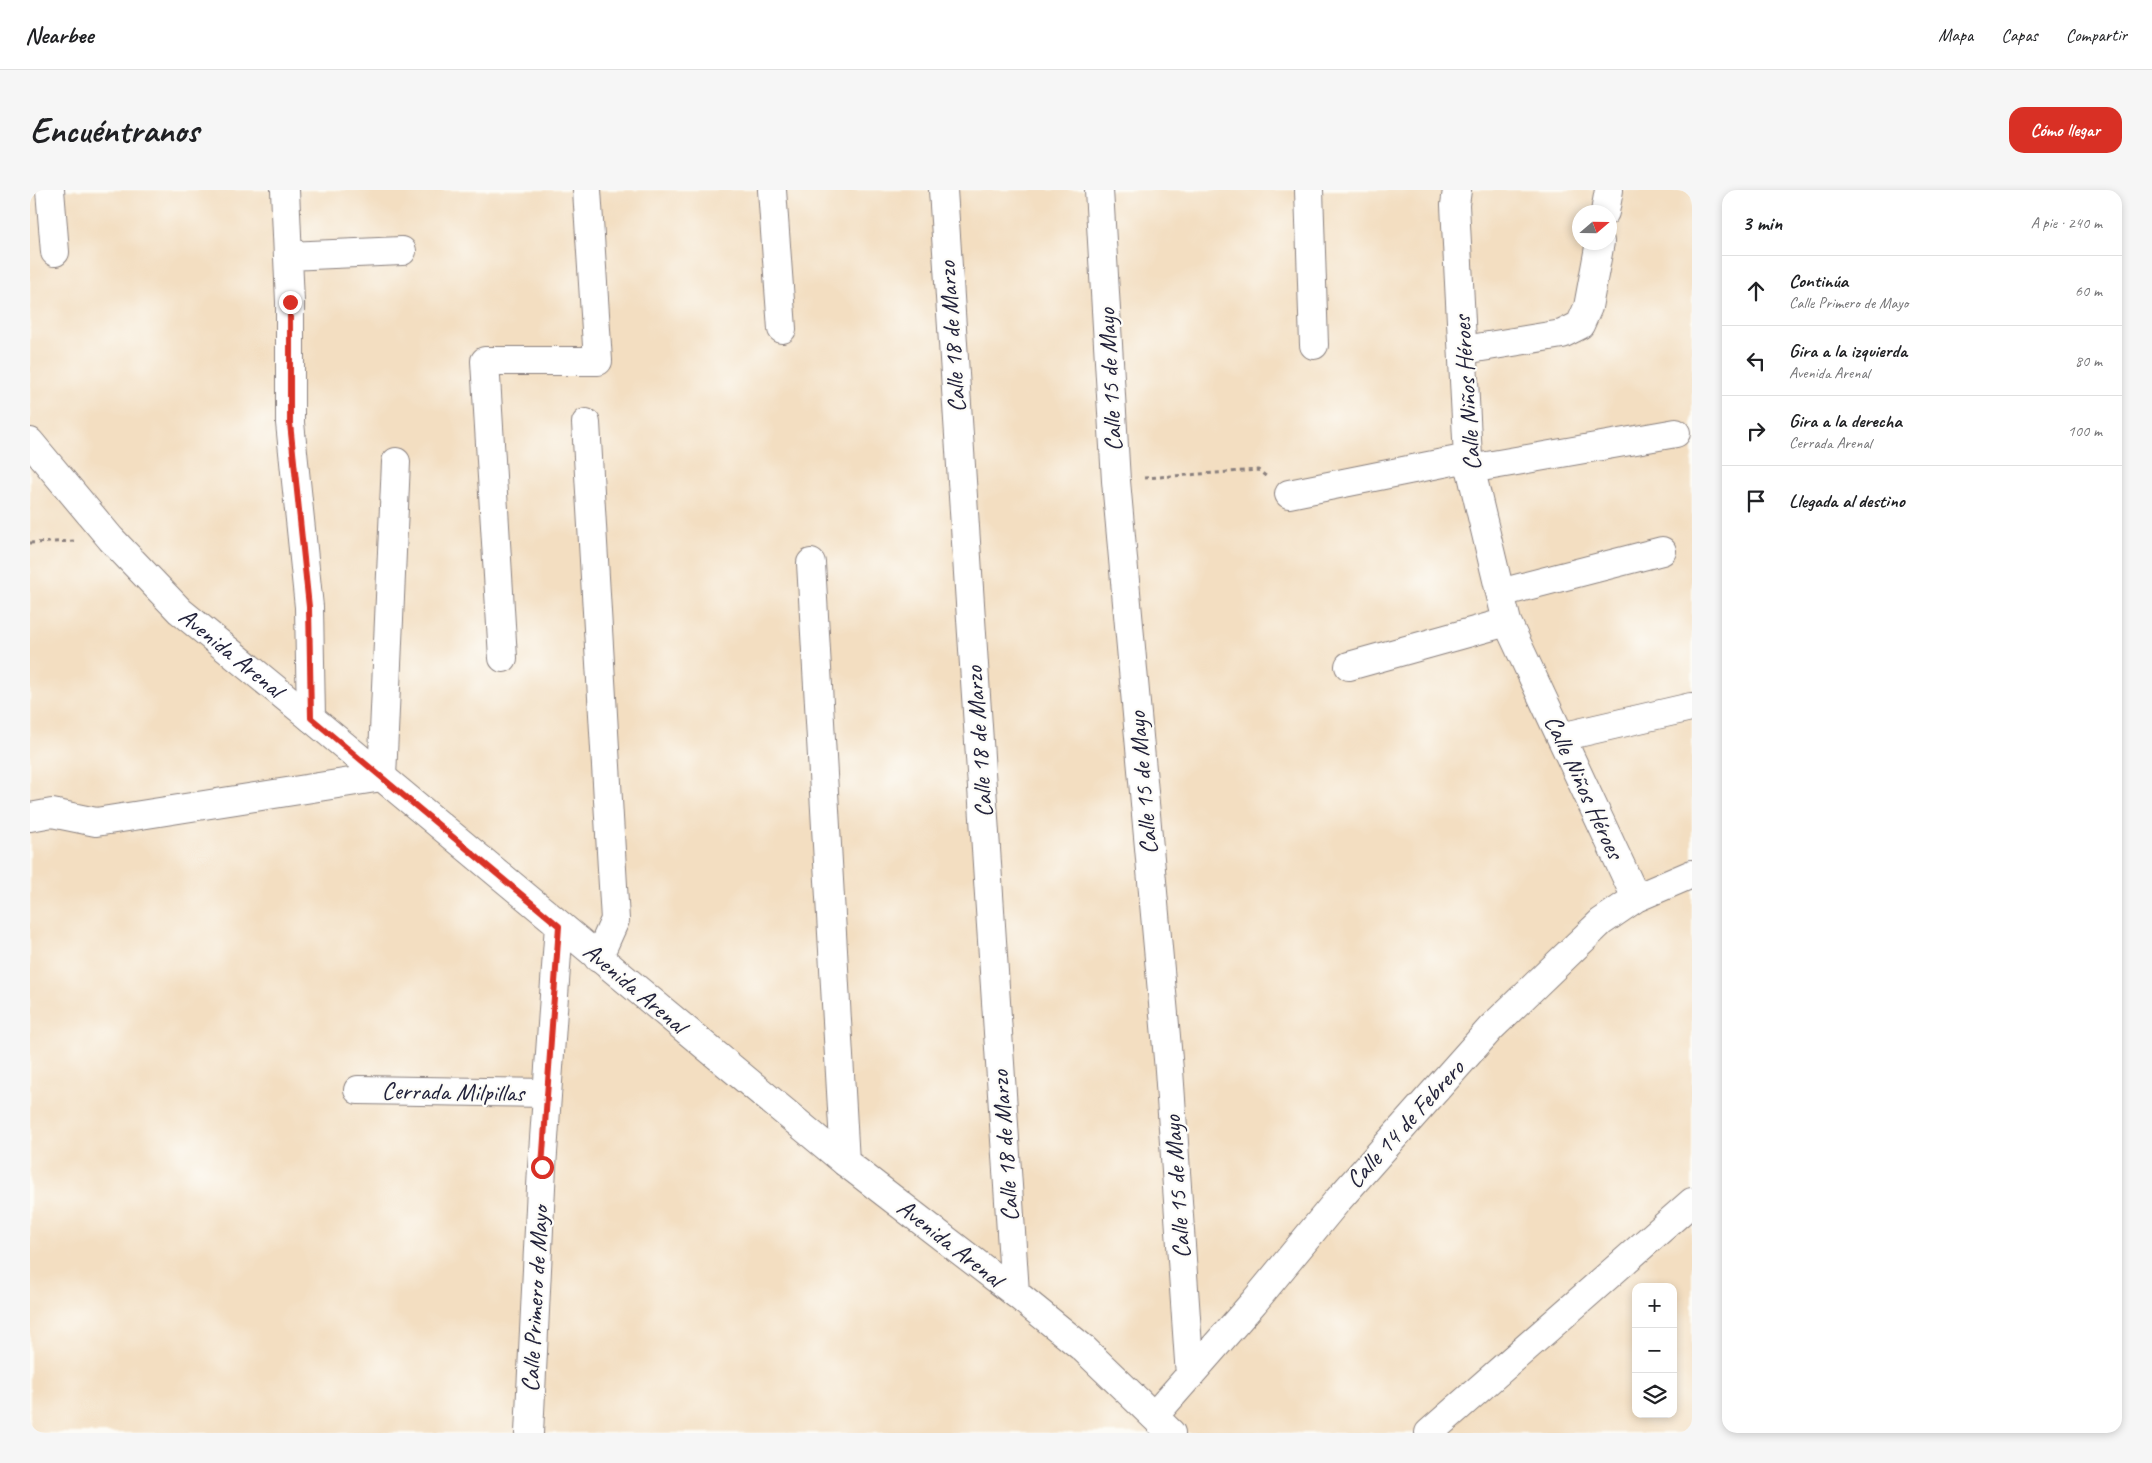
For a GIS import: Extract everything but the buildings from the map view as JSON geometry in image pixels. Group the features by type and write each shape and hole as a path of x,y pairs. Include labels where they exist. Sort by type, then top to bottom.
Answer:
{"street":[{"path":"50,190 55,252"},
{"path":"285,190 288,256 290,423 309,607 311,718"},
{"path":"503,658 485,361 598,361 587,190"},
{"path":"772,190 782,329"},
{"name":"Calle 18 de Marzo","path":"943,190 1015,1293"},
{"name":"Calle 15 de Mayo","path":"1099,190 1116,480 1169,1070 1190,1376"},
{"path":"1308,190 1314,344"},
{"name":"Calle Niños Héroes","path":"1457,190 1455,205 1469,463 1507,622 1636,898"},
{"path":"1606,205 1609,190"},
{"path":"1464,350 1562,334 1580,325 1588,307 1599,250"},
{"path":"288,256 402,251"},
{"path":"586,423 615,920 598,958"},
{"path":"1289,494 1469,463 1676,433"},
{"name":"Avenida Arenal","path":"30,442 110,539 180,611 382,776 559,926 845,1162 1015,1293 1084,1349 1163,1425"},
{"path":"30,816 52,813 96,822 382,776 396,462"},
{"path":"1500,593 1662,551"},
{"path":"811,563 845,1162"},
{"path":"1348,666 1507,622"},
{"path":"1561,737 1690,707"},
{"name":"Calle 14 de Febrero","path":"1163,1425 1190,1376 1338,1200 1491,1028 1601,922 1636,898 1692,874"},
{"name":"Calle Primero de Mayo","path":"528,1433 547,1093 559,926"},
{"name":"Cerrada Milpillas","path":"358,1090 547,1093"},
{"path":"1429,1433 1692,1202"}],"path":[{"path":"1116,480 1258,470 1289,494"},
{"path":"30,544 110,539"}],"route":[{"path":"290,302 290,423 309,607 311,718 559,926 542,1167"}]}
